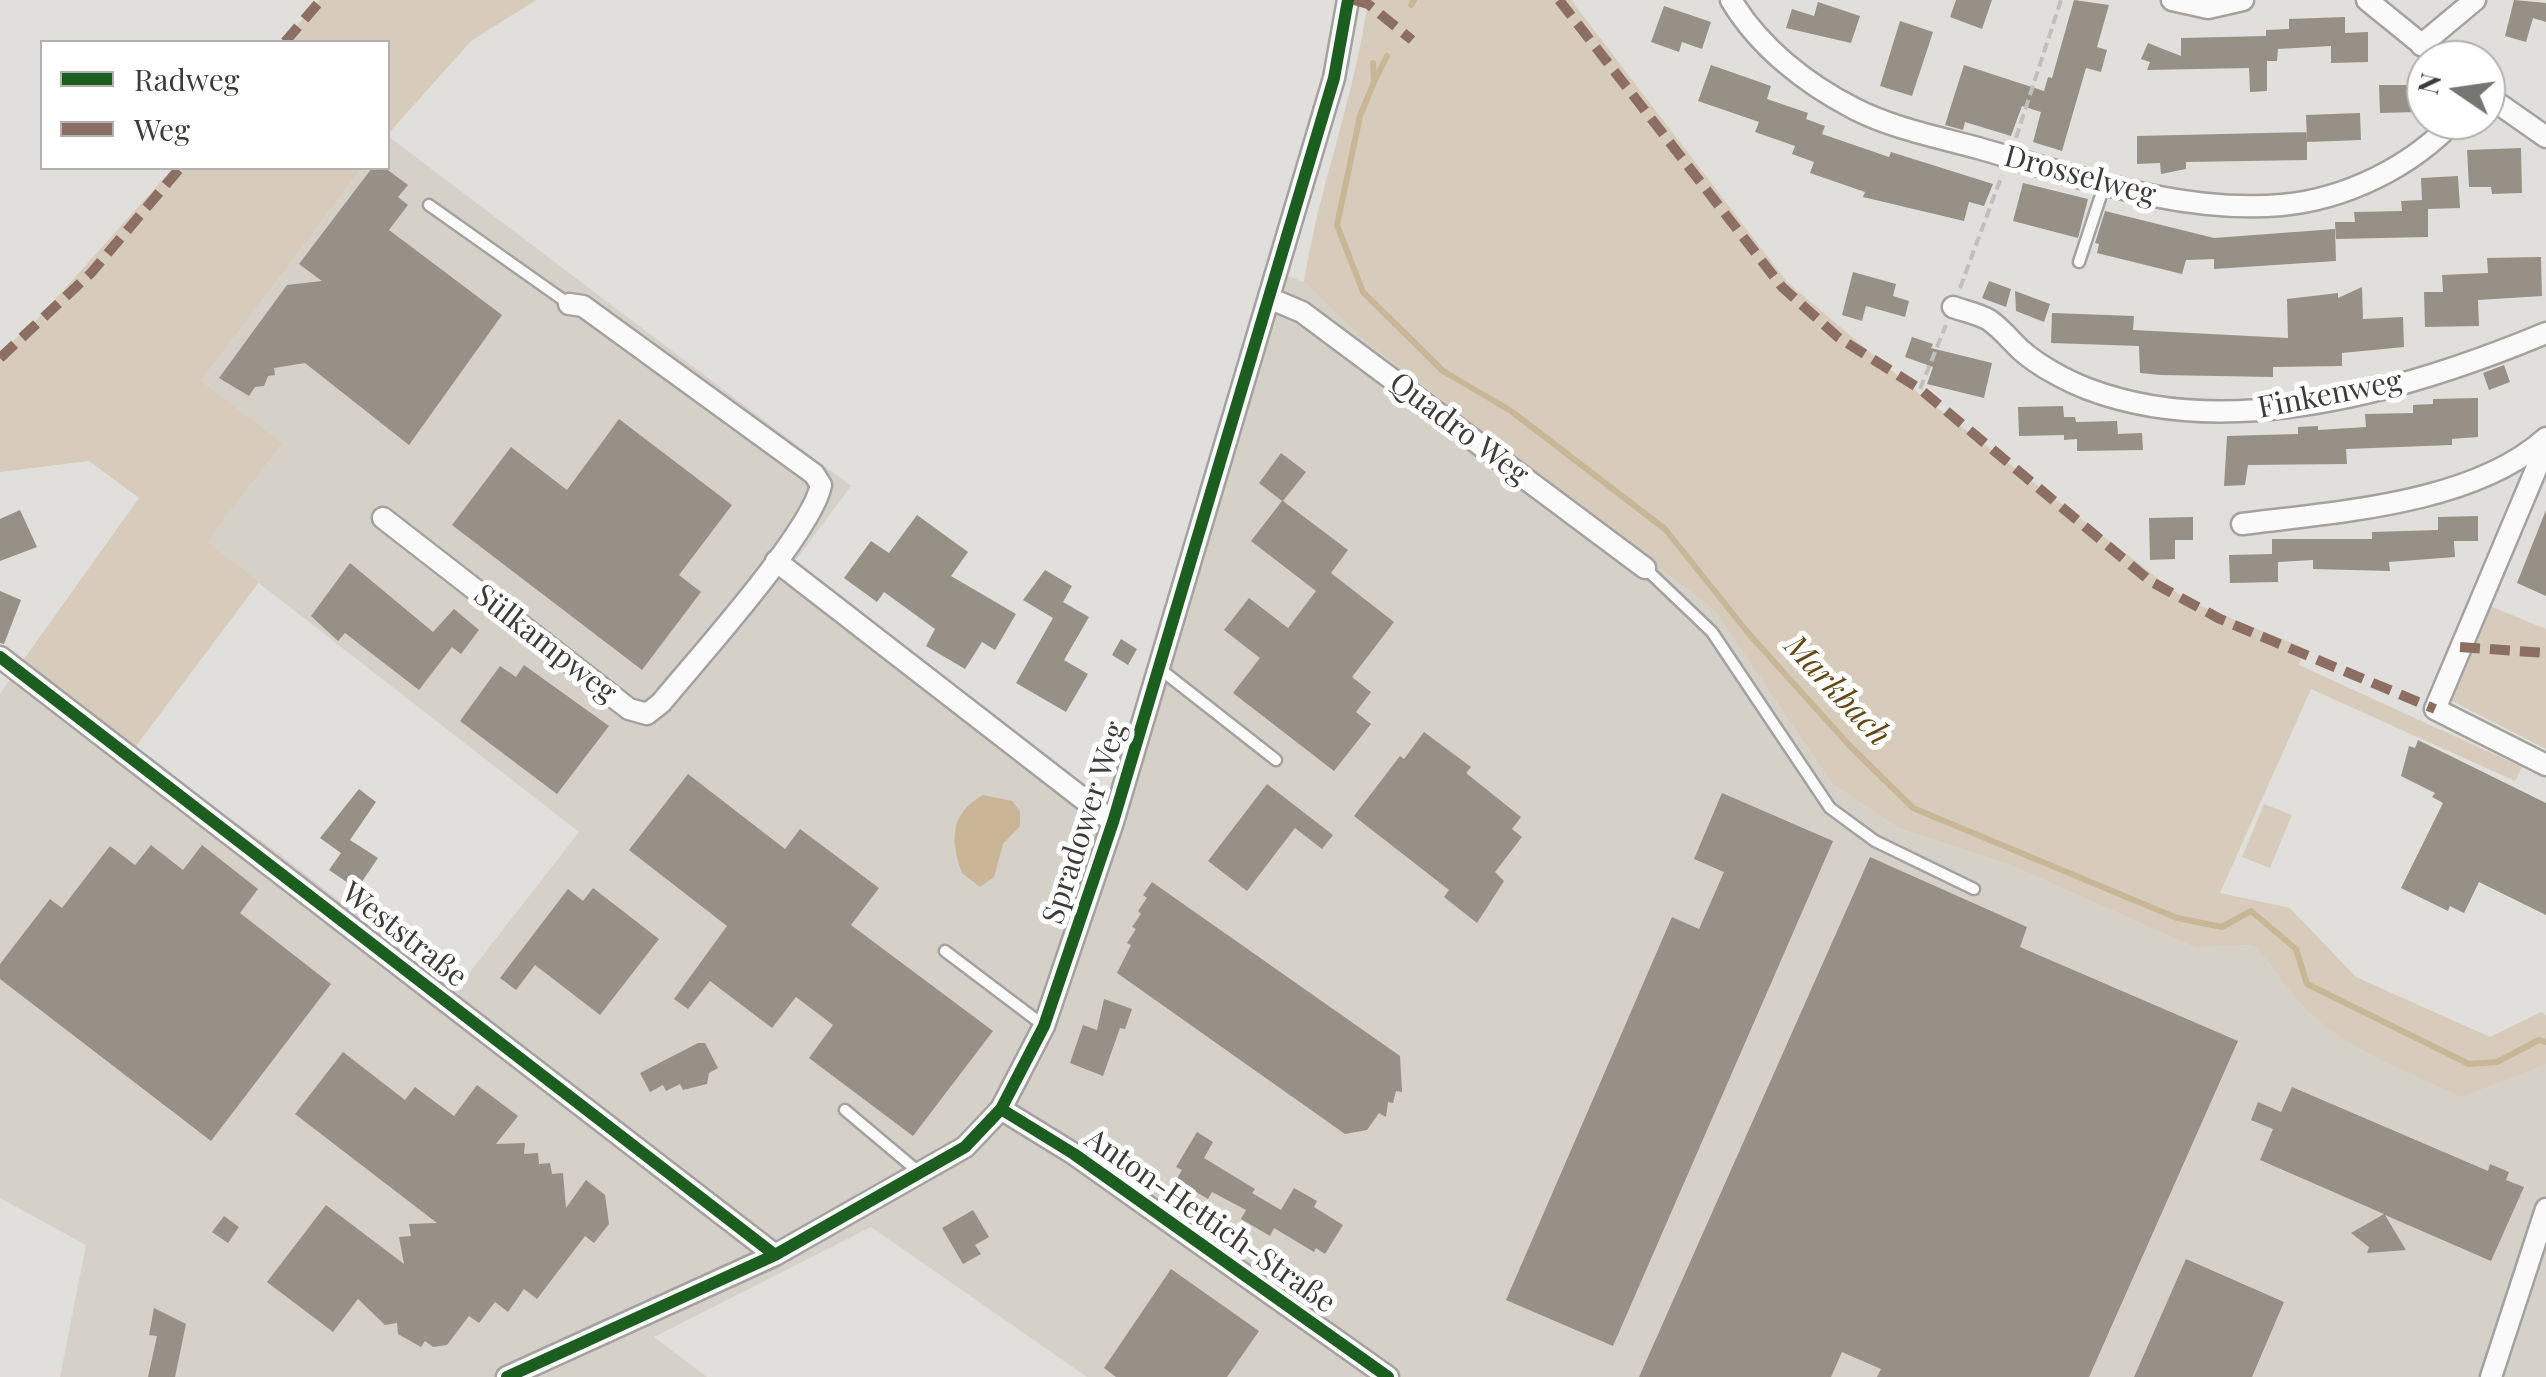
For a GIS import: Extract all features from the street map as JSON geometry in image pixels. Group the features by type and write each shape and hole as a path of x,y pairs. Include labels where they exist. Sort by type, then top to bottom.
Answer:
{"street":[{"name":"Spradower Weg","path":"507,1377 775,1255 965,1146 1001,1109 1044,1026 1113,822 1334,78 1348,0"},
{"name":"Drosselweg","path":"1731,0 1780,59 1844,103 1908,128 2179,202 2232,207 2285,205 2378,179 2429,140"},
{"path":"2172,0 2208,8 2244,0"},
{"path":"2367,0 2415,40"},
{"path":"2427,40 2475,0"},
{"path":"2506,109 2546,136"},
{"name":"Quadro Weg","path":"1269,298 1302,312 1645,568"},
{"name":"Sülkampweg","path":"383,518 629,708 646,714 662,704 776,560 818,502 821,485 814,474 584,306 568,304"},
{"name":"Finkenweg","path":"1953,307 1988,320 2026,355 2084,388 2140,404 2219,412 2274,410 2407,381 2492,355 2546,333"},
{"path":"2242,524 2347,511 2425,494 2503,467 2542,442 2543,452 2434,709 2546,765"},
{"path":"776,560 1113,822"},
{"name":"Weststraße","path":"0,657 775,1255"},
{"name":"Anton-Hettich-Straße","path":"1001,1109 1074,1154 1361,1370 1388,1377"},
{"path":"2491,1377 2546,1209"}],"lane":[{"path":"2079,262 2105,184"},
{"path":"428,205 568,304"},
{"path":"1645,568 1712,632 1830,808 1875,840 1974,889"},
{"path":"1160,669 1276,760"},
{"path":"944,951 1044,1026"},
{"path":"845,1110 920,1174"}],"path":[{"path":"1920,389 2009,157 2061,0"}],"shaded area":[{"path":"319,0 536,0 471,41 390,132 390,40 285,40"},
{"path":"1368,0 1571,0 1787,282 1923,397 2186,600 2304,648 2299,665 2522,767 2515,781 2311,689 2220,893 2290,908 2356,977 2490,1037 2541,1012 2546,1015 2546,1064 2461,1097 2384,1061 2328,1028 2304,1007 2252,945 2196,948 2008,864 1898,828 1832,784 1715,611 1361,338 1304,282 1318,211 1355,71"},
{"path":"390,138 851,486 793,564 1076,780 1130,804 1288,276 1304,282 1361,338 1715,611 1832,784 1898,828 2008,864 2196,948 2252,945 2277,967 2311,1014 2546,1064 2546,1377 1087,1377 871,1227 654,1337 707,1377 60,1377 86,1245 0,1198 0,694 24,659 133,750 269,846 455,991 579,832 206,542 201,381 360,170 390,170"},
{"path":"171,170 360,170 201,381 282,443 207,542 259,582 133,750 24,659 139,498 89,461 0,472 0,352 32,325"},
{"path":"2485,604 2546,629 2546,749 2446,698"},
{"path":"983,795 1012,801 1020,811 1020,826 1003,844 994,877 980,887 962,873 955,839 964,810"},
{"path":"2264,804 2292,815 2270,868 2242,857"}],"building":[{"path":"1956,0 1992,0 1982,29 1950,17"},
{"path":"2074,0 2109,5 2097,47 2107,50 2101,72 2086,68 2062,151 2033,142 2041,112 2022,106 2011,136 1965,122 1963,130 1945,125 1964,65 2044,91 2048,77 2052,78"},
{"path":"2514,0 2546,3 2546,22 2533,18 2526,42 2505,36"},
{"path":"1818,2 1860,16 1851,43 1786,28 1792,9 1814,16"},
{"path":"1664,6 1711,22 1702,49 1682,42 1679,52 1651,42"},
{"path":"2345,17 2345,33 2368,32 2368,62 2331,63 2331,46 2278,49 2277,61 2267,61 2267,91 2250,92 2249,68 2147,70 2150,62 2141,59 2148,43 2181,56 2181,38 2266,36 2266,30 2289,29 2289,19"},
{"path":"1900,21 1933,32 1912,96 1880,86"},
{"path":"1711,65 1771,86 1767,99 1808,113 1806,119 1825,126 1822,134 1889,157 1891,152 1993,184 1984,206 1969,202 1964,221 1863,197 1865,192 1810,173 1814,162 1792,154 1795,146 1755,132 1759,122 1698,101"},
{"path":"2379,85 2406,85 2406,112 2380,113"},
{"path":"2360,113 2361,140 2307,142 2306,115"},
{"path":"2307,132 2307,160 2186,162 2186,169 2161,174 2160,163 2137,164 2137,136"},
{"path":"2521,148 2522,193 2492,194 2491,187 2469,187 2467,150"},
{"path":"370,170 388,170 408,185 398,197 408,205 389,230 502,315 409,445 305,363 274,368 275,375 268,376 264,386 255,387 249,396 219,378 287,285 322,281 299,264"},
{"path":"2458,176 2460,208 2428,209 2428,237 2336,239 2335,222 2355,222 2354,212 2402,211 2401,201 2422,200 2421,178"},
{"path":"2023,183 2088,199 2078,238 2013,221"},
{"path":"2105,211 2214,238 2335,229 2336,261 2214,269 2214,259 2186,260 2182,274 2097,253 2099,244 2095,243"},
{"path":"2541,257 2542,296 2478,300 2479,326 2425,327 2424,292 2443,292 2442,275 2488,273 2487,258"},
{"path":"1853,272 1896,284 1893,296 1909,301 1905,317 1866,306 1862,321 1842,315"},
{"path":"1989,281 2011,289 2006,307 1982,298"},
{"path":"2362,287 2363,319 2403,317 2404,347 2342,353 2342,366 2273,367 2273,377 2161,375 2140,373 2139,346 2051,343 2052,313 2134,316 2133,330 2288,338 2287,299 2338,293 2338,298"},
{"path":"2015,291 2050,304 2044,322 2016,311"},
{"path":"1912,337 1933,344 1931,348 1992,363 1984,398 1927,384 1933,367 1905,357"},
{"path":"2504,365 2510,382 2489,390 2483,373"},
{"path":"2478,398 2478,437 2452,439 2452,445 2346,449 2347,464 2248,465 2245,485 2224,486 2227,436 2298,434 2298,427 2366,427 2365,414 2413,413 2413,405 2433,404 2433,399"},
{"path":"2063,406 2064,417 2075,417 2076,422 2117,421 2118,434 2142,433 2143,450 2077,451 2077,439 2064,440 2064,435 2019,436 2018,407"},
{"path":"619,419 732,505 679,575 701,592 642,670 452,525 511,447 567,490"},
{"path":"1281,453 1306,472 1283,501 1348,550 1331,573 1394,622 1352,677 1371,692 1356,712 1371,724 1334,771 1233,693 1260,658 1224,630 1249,598 1288,628 1316,591 1251,541 1282,501 1259,483"},
{"path":"20,510 37,547 0,561 0,519"},
{"path":"2546,510 2546,596 2517,583"},
{"path":"917,515 968,552 951,576 1016,614 995,650 982,642 965,669 926,646 935,629 884,592 877,602 844,578 871,541 889,553"},
{"path":"2478,516 2478,541 2454,541 2455,557 2389,562 2390,571 2313,569 2313,560 2278,562 2278,582 2230,583 2229,555 2272,554 2272,539 2372,539 2372,532 2438,530 2438,517"},
{"path":"2193,517 2193,540 2175,540 2175,559 2150,560 2149,518"},
{"path":"350,563 433,632 454,609 479,630 461,654 452,647 419,690 345,633 338,641 311,616"},
{"path":"1045,570 1072,586 1063,602 1089,617 1064,660 1088,674 1066,712 1016,683 1053,618 1023,600"},
{"path":"0,591 21,600 4,644 0,643"},
{"path":"1121,639 1137,649 1128,665 1112,655"},
{"path":"524,665 609,726 557,794 460,721 500,666 516,677"},
{"path":"1424,732 1471,767 1466,773 1521,817 1512,829 1522,837 1495,872 1504,881 1477,923 1444,897 1449,890 1354,816 1400,756 1404,759"},
{"path":"2418,740 2546,803 2546,915 2479,882 2464,913 2450,906 2448,911 2401,888 2443,803 2432,797 2435,793 2401,776 2409,746 2415,748"},
{"path":"688,774 785,849 800,829 879,888 851,925 993,1031 913,1136 809,1058 833,1025 796,997 772,1028 710,981 688,1009 674,999 727,926 629,850"},
{"path":"1267,784 1333,835 1322,849 1295,828 1247,891 1208,861"},
{"path":"359,789 376,802 350,840 378,858 357,889 329,870 341,853 320,838"},
{"path":"1722,793 1833,841 1613,1346 1506,1300 1672,917 1699,929 1724,872 1694,859"},
{"path":"151,845 183,870 202,845 258,889 240,913 331,984 211,1141 0,979 0,964 50,899 62,908 110,846 135,865"},
{"path":"1870,857 2027,927 2020,947 2238,1041 2089,1377 1877,1377 1881,1369 1842,1352 1831,1377 1639,1377"},
{"path":"1152,882 1400,1056 1402,1092 1396,1091 1393,1103 1388,1102 1386,1117 1379,1113 1367,1130 1345,1134 1117,973 1131,945 1127,943 1136,929 1132,927 1141,914 1138,911 1147,898 1143,895"},
{"path":"593,888 659,939 600,1015 535,965 516,990 500,978 568,889 583,901"},
{"path":"1104,999 1132,1009 1125,1029 1120,1028 1103,1076 1070,1063 1083,1025 1097,1030"},
{"path":"705,1043 718,1068 709,1073 707,1084 683,1090 680,1084 666,1091 663,1085 650,1092 640,1073"},
{"path":"343,1052 405,1100 415,1087 454,1116 477,1085 518,1116 496,1144 525,1143 524,1154 538,1153 539,1164 550,1163 552,1174 563,1173 566,1208 586,1180 605,1195 609,1224 594,1243 585,1236 537,1299 524,1289 508,1312 495,1302 479,1323 469,1316 447,1345 433,1347 425,1341 421,1347 398,1334 397,1323 385,1325 358,1299 333,1332 267,1282 326,1205 404,1264 399,1237 411,1236 409,1224 437,1223 295,1114"},
{"path":"2292,1087 2488,1171 2490,1164 2509,1172 2506,1180 2524,1187 2491,1261 2385,1215 2406,1250 2367,1253 2369,1247 2351,1233 2384,1214 2260,1160 2273,1129 2251,1120 2258,1102 2281,1112"},
{"path":"1197,1132 1213,1142 1204,1158 1255,1189 1252,1193 1281,1210 1294,1188 1317,1201 1314,1207 1343,1225 1325,1254 1316,1248 1314,1252 1274,1228 1270,1236 1241,1219 1246,1210 1212,1192 1208,1199 1176,1180 1182,1170 1176,1167"},
{"path":"973,1210 989,1237 975,1245 981,1254 963,1264 942,1228"},
{"path":"224,1216 239,1227 228,1243 212,1232"},
{"path":"2186,1259 2284,1302 2252,1377 2134,1377"},
{"path":"1171,1269 1259,1331 1227,1377 1116,1377 1104,1368"},
{"path":"154,1308 186,1324 175,1377 148,1377 157,1336 149,1335"}],"waterway":[{"path":"1411,5 1414,0"},
{"path":"1374,82 1387,56"},
{"name":"Markbach","path":"1373,63 1374,82 1360,116 1337,225 1363,292 1443,371 1511,411 1665,529 1749,634 1849,745 1913,808 2177,918 2222,927 2251,911 2296,949 2307,984 2469,1064 2497,1062 2539,1040 2546,1042"}],"marked path":[{"path":"287,40 321,0"},
{"path":"1354,0 1368,4 1412,40"},
{"path":"1559,0 1782,287 1839,338 1920,389 2150,581 2220,619 2435,709"},
{"path":"0,358 91,273 178,170"},
{"path":"2460,647 2546,653"}],"cycle path":[{"path":"507,1377 775,1255 965,1147 1001,1109 1044,1026 1113,822 1334,78 1348,0"},
{"path":"0,657 775,1255"},
{"path":"1001,1109 1074,1154 1388,1377"}]}
